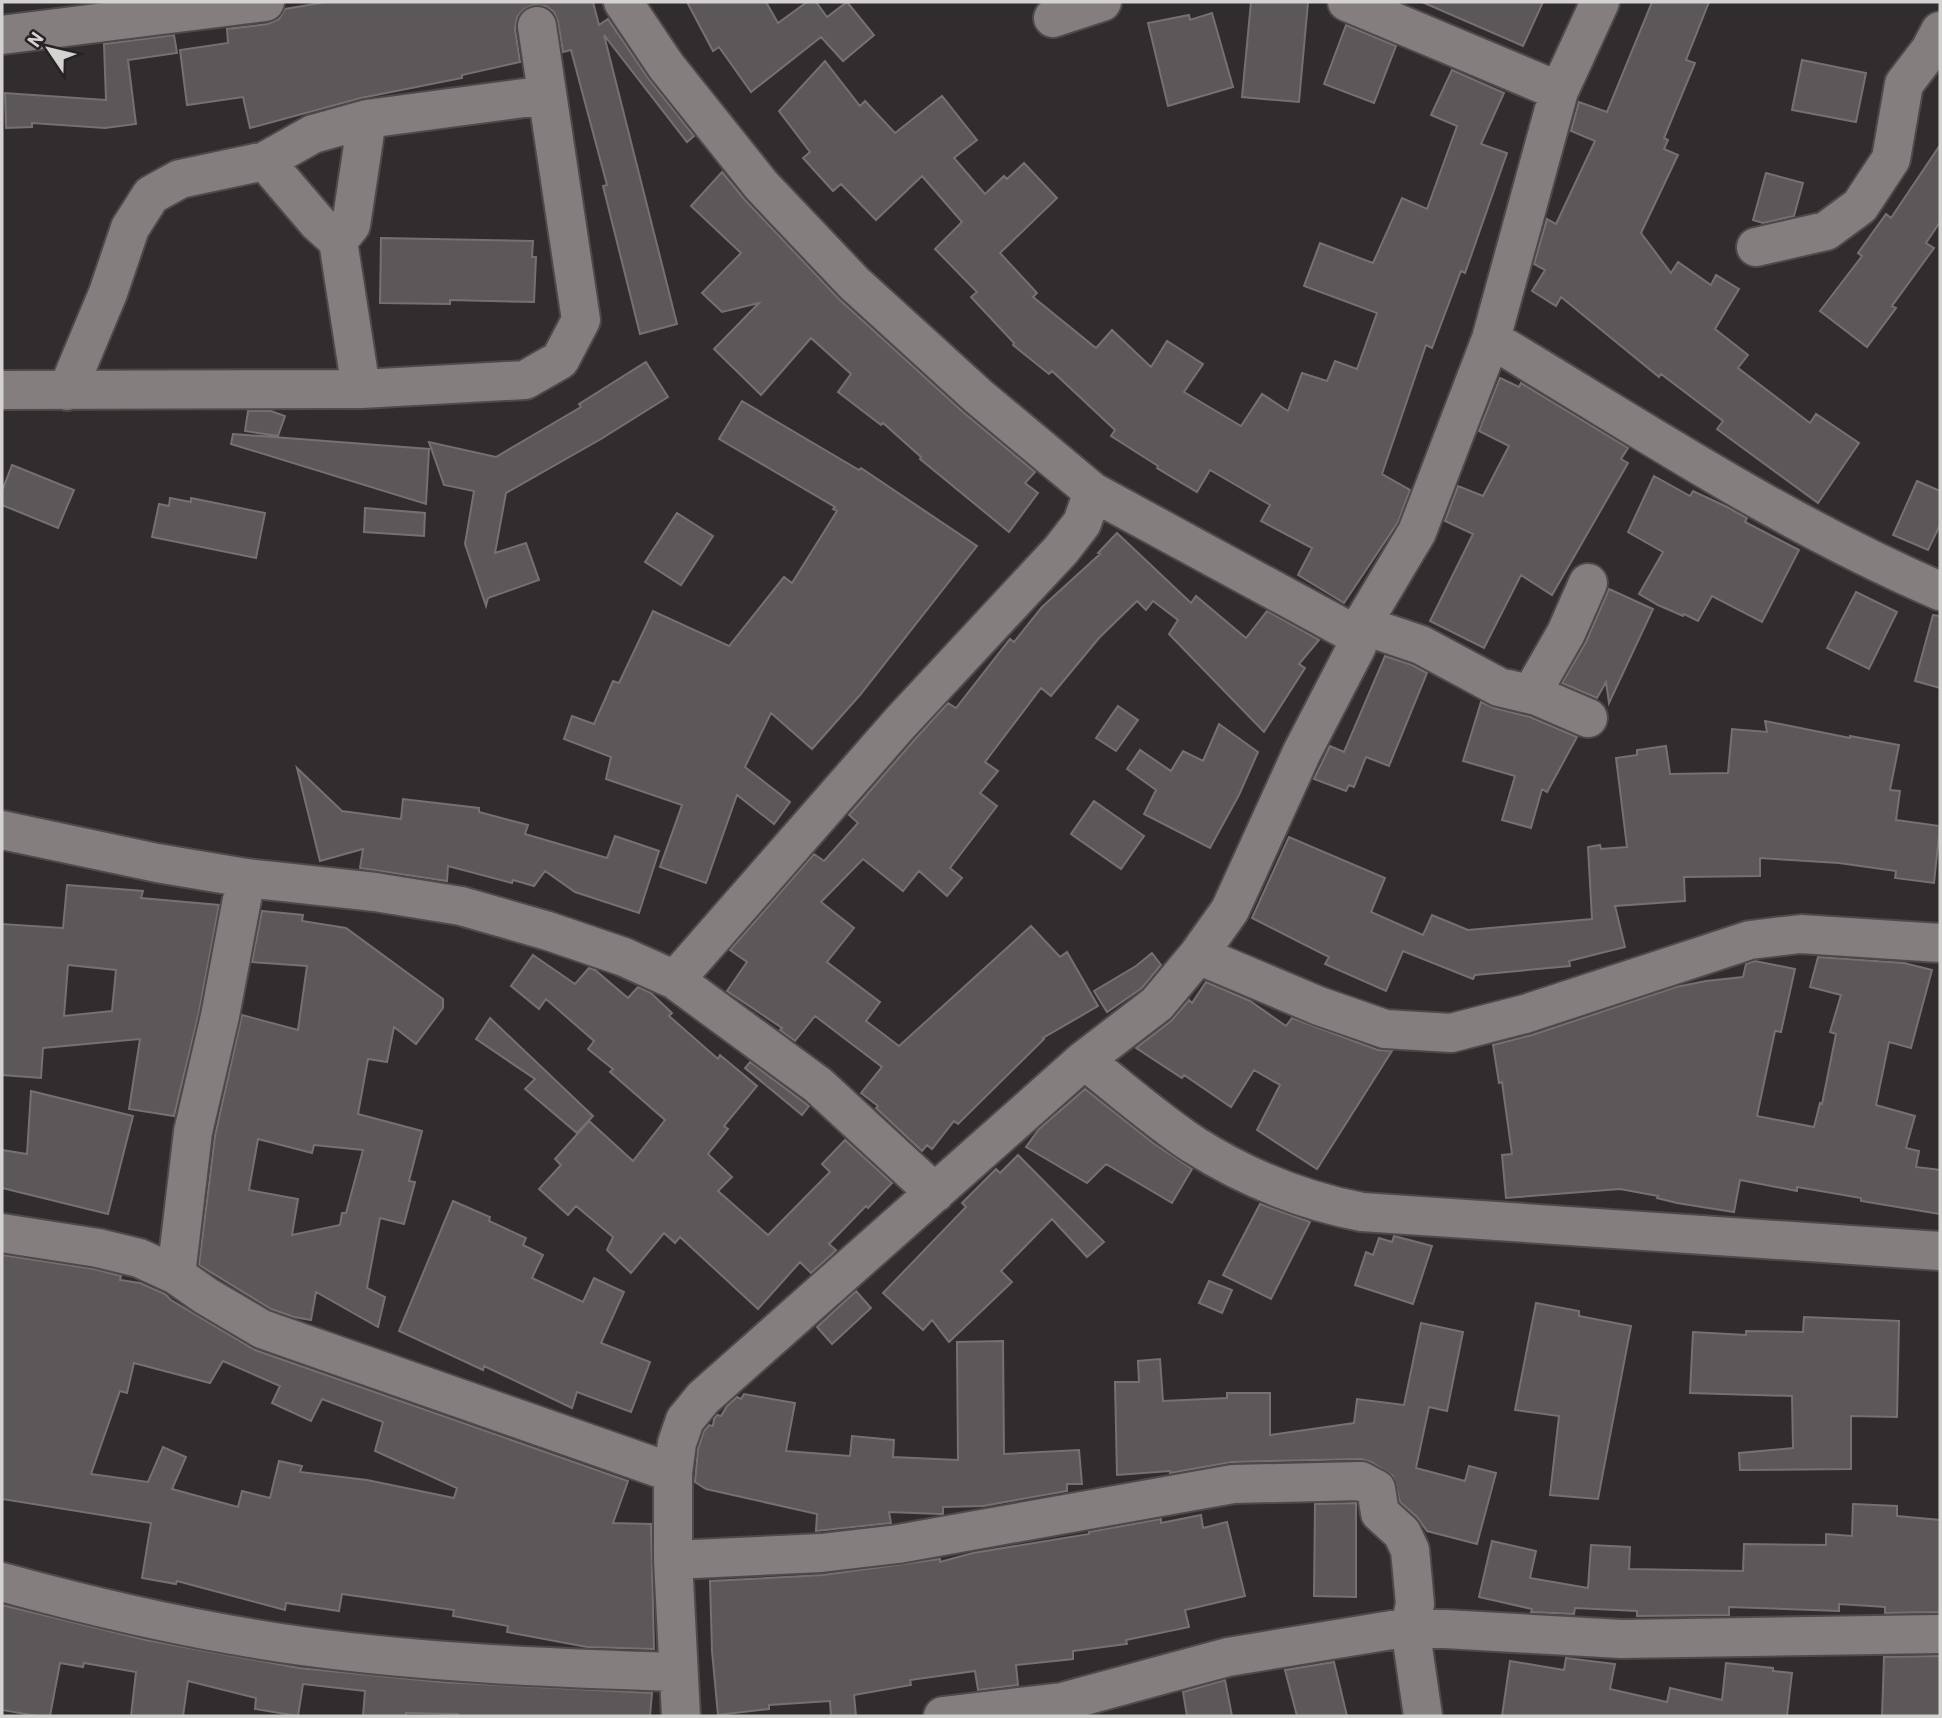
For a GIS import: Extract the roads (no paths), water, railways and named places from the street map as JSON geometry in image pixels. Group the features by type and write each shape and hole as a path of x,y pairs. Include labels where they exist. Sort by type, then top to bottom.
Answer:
{"street":[{"path":"2,36 265,2"},
{"path":"623,2 666,66 761,185 854,283 978,396 1093,492 1358,631 1420,645 1499,687 1531,694 1588,718"},
{"path":"1053,18 1102,2"},
{"path":"1348,2 1559,91"},
{"path":"681,1716 673,1560 673,1473 677,1443 685,1420 703,1398 1084,1060 1157,1004 1198,955 1230,910 1302,752 1357,646 1358,631 1417,531 1491,339 1559,91 1600,2"},
{"path":"2,390 361,389 525,380 560,360 581,320 537,26"},
{"path":"1756,247 1826,231 1860,205 1891,159 1904,84 1930,50 1940,30"},
{"path":"67,391 108,293 130,228 151,195 180,179 265,161 313,134 367,119 547,95"},
{"path":"338,241 351,225 367,119"},
{"path":"265,161 318,223 338,241 361,389"},
{"path":"1491,339 1800,524 1940,591"},
{"path":"675,980 900,723 1061,550 1082,523 1093,492"},
{"path":"1531,694 1566,633 1588,583"},
{"path":"2,830 157,863 246,878 375,892 461,906 624,957 675,980 818,1085 935,1194"},
{"path":"176,1275 193,1132 246,878"},
{"path":"1198,955 1319,1006 1385,1029 1451,1033 1525,1014 1750,940 1801,934 1940,943"},
{"path":"1084,1060 1194,1145 1258,1179 1323,1204 1362,1212 1940,1251"},
{"path":"2,1233 98,1248 139,1258 176,1275 262,1329 673,1473"},
{"path":"673,1560 821,1553 898,1544 1233,1484 1361,1481 1376,1489 1380,1513 1402,1533 1410,1550 1415,1604 1410,1627 1423,1716"},
{"path":"2,1582 106,1611 302,1646 523,1668 678,1672"},
{"path":"943,1716 1069,1709 1228,1657 1410,1627 1621,1639 1940,1634"}]}
